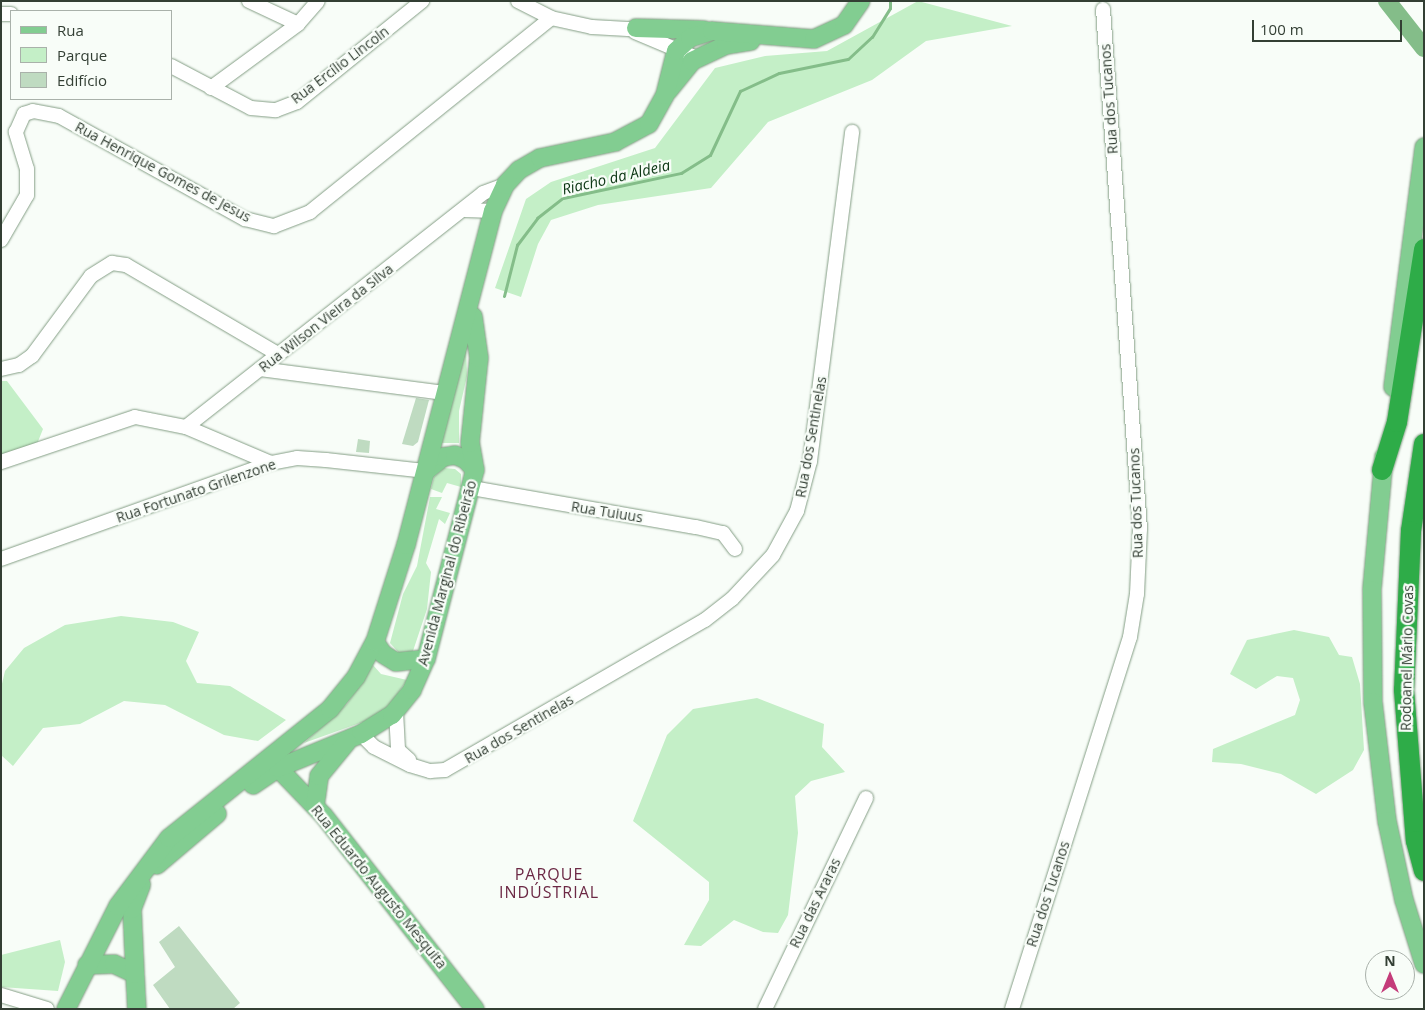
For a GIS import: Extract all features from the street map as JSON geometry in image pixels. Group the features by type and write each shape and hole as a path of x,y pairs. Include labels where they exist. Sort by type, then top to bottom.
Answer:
{"highway":[{"path":"1382,470 1397,422 1424,249"},
{"name":"Rodoanel Mário Covas","path":"1424,444 1411,531 1404,690 1410,792 1424,871"}],"main road":[{"name":"Avenida Marginal do Ribeirão","path":"66,1009 87,964 118,906 169,838 330,709 356,677 375,642 426,471 444,393 473,295 494,211 504,186 519,170 540,158 560,151 595,148 634,134 657,114 665,96 676,51 690,38 712,31 774,38 814,39 832,34 844,25 861,1"},
{"path":"628,28 712,31"},
{"name":"Avenida Marginal do Ribeirão","path":"665,96 697,58 726,45 774,38"},
{"path":"1424,147 1382,470 1371,627 1376,740 1395,861 1424,964"},
{"name":"Avenida Marginal do Ribeirão","path":"137,1009 132,909 147,875 229,803 278,768 355,737 396,711 412,690 426,659 472,488 475,470 470,442 479,358 473,337 473,295"},
{"path":"426,471 443,457 455,455 466,460 475,470"},
{"path":"375,642 383,654 396,662 426,659"},
{"path":"315,806 319,776 355,737"},
{"name":"Rua Eduardo Augusto Mesquita","path":"278,768 315,806 476,1009"},
{"path":"87,964 114,964 135,974"}],"street":[{"path":"249,1 298,24"},
{"path":"211,88 298,24 318,1"},
{"name":"Rua Ercílio Lincoln","path":"172,67 251,108 276,110 297,102 422,1"},
{"path":"518,1 551,18 592,27 628,28 690,38"},
{"name":"Rua dos Tucanos","path":"1012,1009 1130,637 1137,594 1140,529 1103,8"},
{"name":"Rua Henrique Gomes de Jesus","path":"1,240 27,195 26,169 16,132 24,114 33,111 59,116 245,219 274,226 310,212 551,18"},
{"path":"628,28 660,40 676,51 697,58"},
{"name":"Rua dos Sentinelas","path":"355,737 417,766 438,772 459,763 680,636 732,599 783,539 798,511 810,461 852,132"},
{"name":"Rua Wilson Vieira da Silva","path":"186,427 465,210 483,193 504,186"},
{"path":"465,210 494,211"},
{"path":"1,369 19,365 32,356 91,276 112,263 126,265 278,354"},
{"path":"260,369 444,393"},
{"path":"1,462 135,417 186,427 271,463"},
{"name":"Rua Fortunato Grilenzone","path":"1,559 271,463 316,459 426,471"},
{"name":"Rua Tuiuus","path":"472,488 696,526 723,533 735,549"},
{"name":"Rua dos Sentinelas","path":"396,711 398,750 417,766"},
{"name":"Rua das Araras","path":"765,1009 866,798"},
{"path":"1,995 47,1009"}],"green space":[{"path":"918,1 1012,26 926,41 872,80 768,122 711,188 598,205 551,220 538,244 521,297 495,288 526,199 551,182 655,148 715,68 765,56 827,51"},
{"path":"466,347 467,376 459,411 459,443 439,443"},
{"path":"1,381 7,381 43,429 37,444 1,457"},
{"path":"444,468 455,469 461,474 461,487 447,483 442,493 431,489 434,477"},
{"path":"430,497 442,497 436,509 450,513 445,524 439,519 426,563 431,572 427,609 412,654 400,654 390,643 403,594 417,566"},
{"path":"121,616 173,622 199,632 186,661 197,683 230,686 286,720 258,741 224,735 165,705 124,701 80,724 43,728 13,766 1,755 1,688 5,671 24,648 65,625"},
{"path":"1294,630 1329,637 1339,655 1352,657 1360,684 1364,750 1353,770 1316,794 1281,774 1241,764 1212,762 1213,749 1295,715 1300,700 1293,678 1277,676 1256,689 1230,674 1247,640"},
{"path":"373,665 381,674 407,680 387,709 374,718 304,743 347,704"},
{"path":"757,698 824,724 822,747 845,772 811,781 795,796 798,833 788,915 778,933 763,932 734,920 701,946 684,945 709,900 709,882 633,821 667,735 693,709"},
{"path":"60,940 65,962 58,991 1,987 1,955"}],"building":[{"path":"416,398 429,400 418,442 413,446 402,444"},
{"path":"358,439 370,441 369,453 356,452"},
{"path":"179,926 240,1003 233,1009 170,1009 153,985 175,967 159,942"}],"waterway":[{"name":"Riacho da Aldeia","path":"504,296 517,245 537,218 563,198 681,173 710,155 740,91 779,73 848,59 872,37 890,8 890,1"},
{"path":"1387,1 1424,48"}],"district":[{"name":"PARQUE INDÚSTRIAL","path":"549,883"}]}
